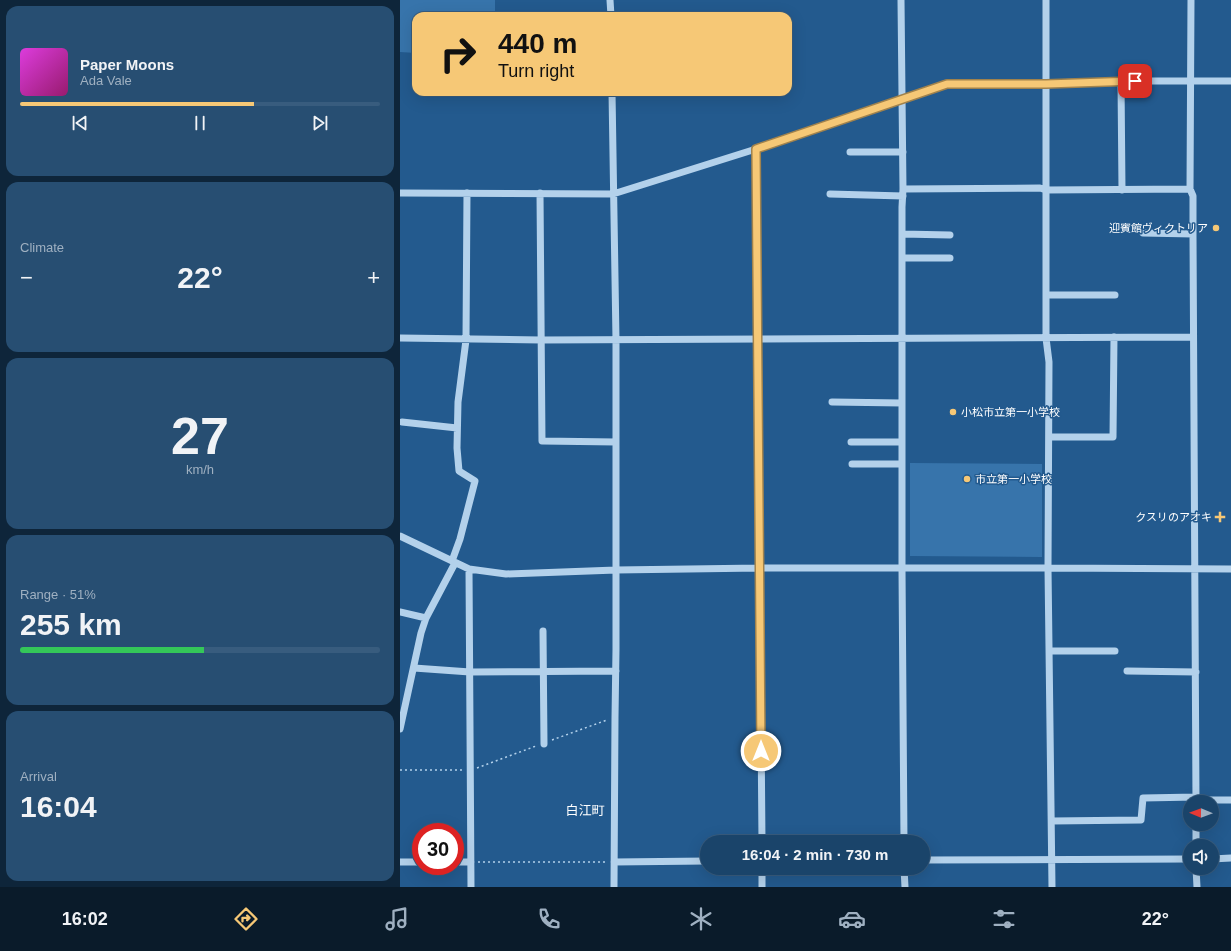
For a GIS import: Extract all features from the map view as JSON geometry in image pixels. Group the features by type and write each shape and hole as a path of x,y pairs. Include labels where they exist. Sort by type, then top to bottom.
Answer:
{"street":[{"path":"610,0 610,12"},
{"path":"901,0 903,152 902,569 904,835"},
{"path":"1046,0 1046,338 1049,362 1048,568 1052,887"},
{"path":"1191,0 1190,189 1192,196 1193,234 1196,795"},
{"path":"1122,80 1122,190"},
{"path":"400,192 613,194 756,149 947,84 1046,84 1122,80 1231,81"},
{"path":"612,96 616,340 616,671 614,887"},
{"path":"756,149 762,835"},
{"path":"850,152 903,152"},
{"path":"830,194 1040,188 1046,190 1190,189"},
{"path":"400,729 421,633 426,618 454,562 474,481 459,471 457,448 458,402 466,340 467,193"},
{"path":"540,193 542,441 616,442"},
{"path":"1143,233 1193,234"},
{"path":"902,234 950,235"},
{"path":"902,258 950,258"},
{"path":"1046,295 1115,295"},
{"path":"1048,437 1113,437 1114,337"},
{"path":"400,338 466,340 616,340 1193,337"},
{"path":"832,402 902,403"},
{"path":"402,422 457,428"},
{"path":"851,442 902,442"},
{"path":"852,464 902,464"},
{"path":"400,536 469,570 506,574 616,570 760,568 1231,569"},
{"path":"469,570 472,887"},
{"path":"400,612 426,618"},
{"path":"543,631 544,744"},
{"path":"1049,651 1114,651"},
{"path":"414,668 470,672 616,671"},
{"path":"1127,671 1196,672"},
{"path":"1052,822 1142,820 1143,798 1183,800"},
{"path":"1219,800 1231,800"},
{"path":"1219,859 1231,858"},
{"path":"930,860 1052,861 1183,859"},
{"path":"614,862 700,861"},
{"path":"400,862 412,862"},
{"path":"464,862 471,862"},
{"path":"762,875 762,887"},
{"path":"904,875 905,887"},
{"path":"1196,875 1197,887"}],"path":[{"path":"400,770 471,770"},
{"path":"471,862 614,862"}],"shaded area":[{"path":"400,0 495,0 495,12 412,12 412,53 400,52"},
{"path":"910,463 1042,464 1042,557 910,556"}],"place":[{"name":"迎賓館ヴィクトリア","path":"1216,228"},
{"name":"小松市立第一小学校","path":"953,412"},
{"name":"市立第一小学校","path":"967,479"},
{"name":"クスリのアオキ","path":"1220,517"}],"district":[{"name":"白江町","path":"585,810"}],"route":[{"path":"761,751 756,149 947,84 1046,84 1122,80 1135,81"}]}
